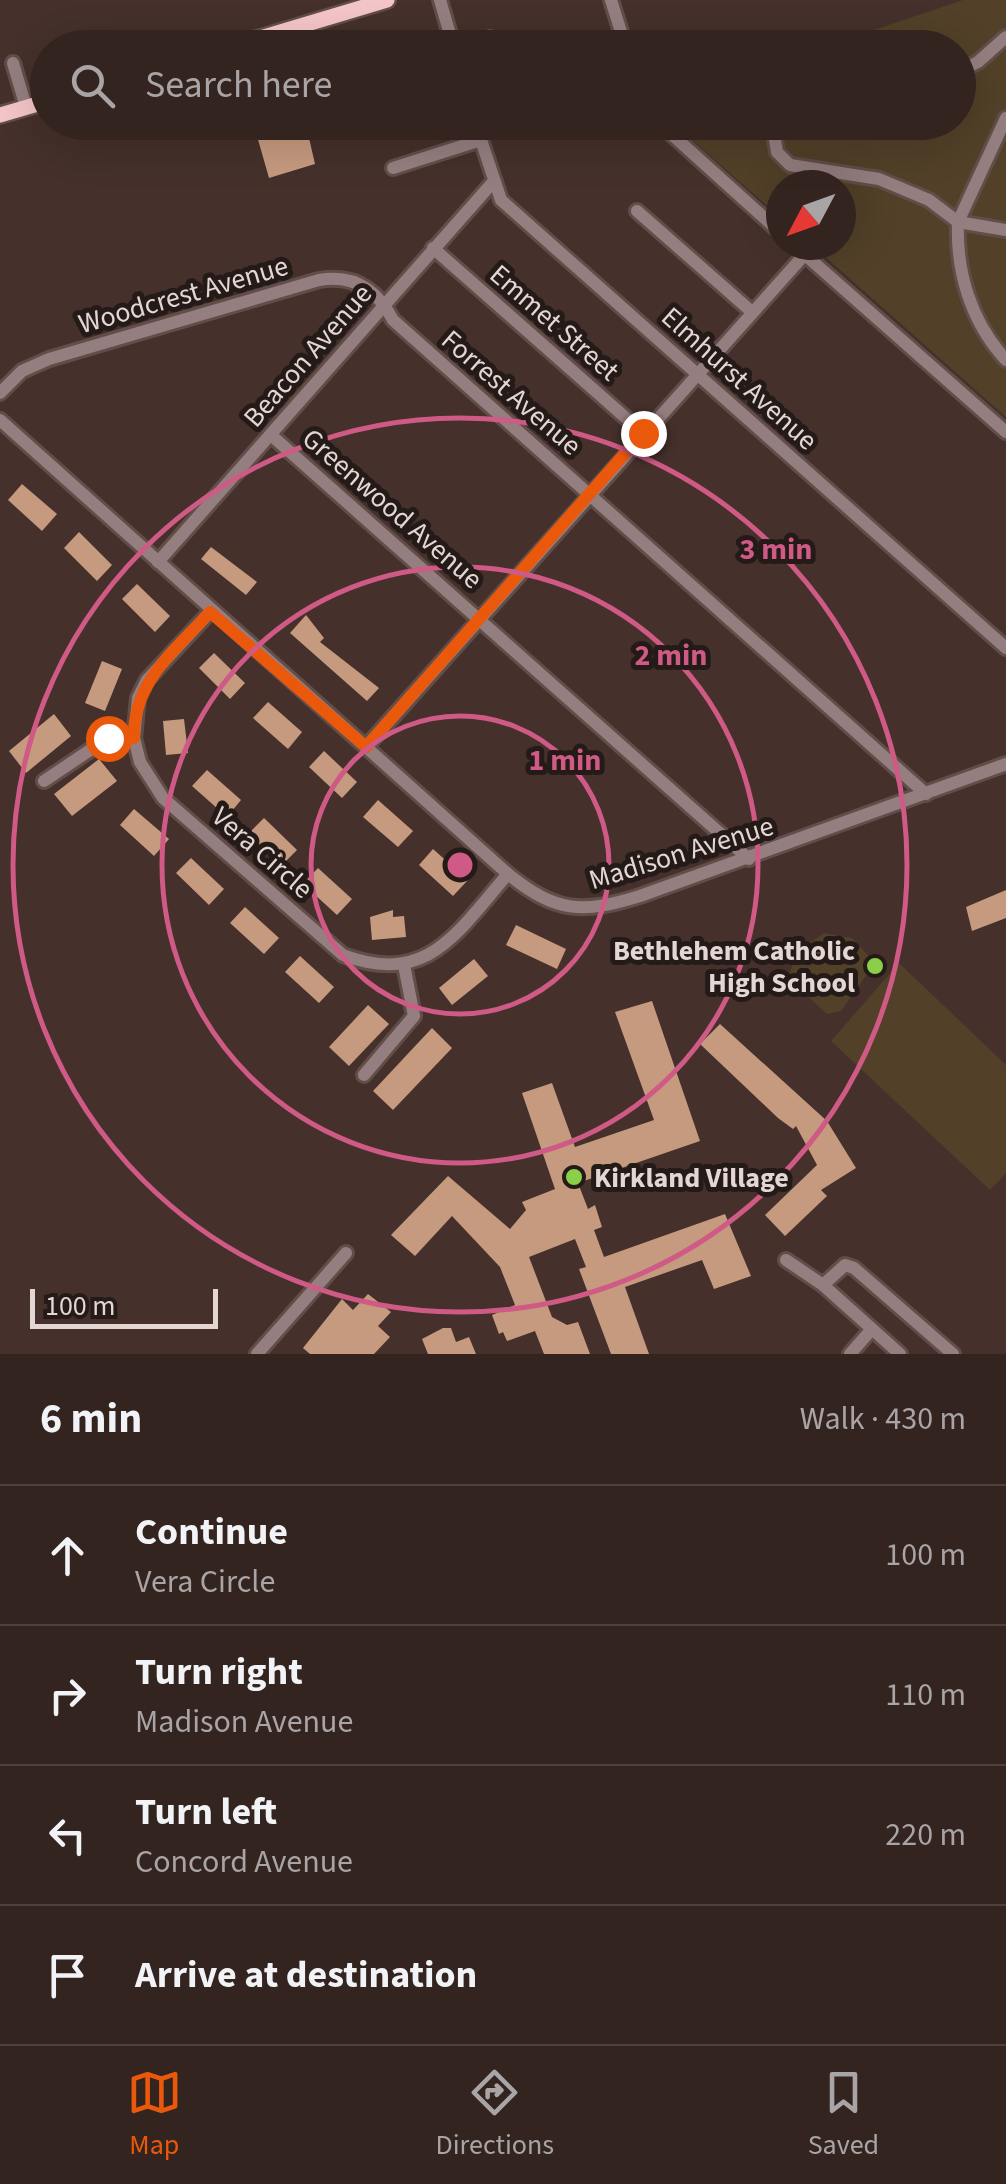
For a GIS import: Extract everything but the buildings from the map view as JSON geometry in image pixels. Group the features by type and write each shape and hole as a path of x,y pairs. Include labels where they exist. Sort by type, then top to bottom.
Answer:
{"main road":[{"path":"307,30 387,0"},
{"path":"0,115 30,106"}],"street":[{"path":"440,0 449,30"},
{"path":"611,0 620,30"},
{"path":"976,63 1006,37"},
{"path":"13,63 26,107"},
{"path":"1006,118 958,222 958,259 966,294 1006,360"},
{"path":"393,168 480,140"},
{"name":"Elmhurst Avenue","path":"480,140 500,200 1006,648"},
{"path":"678,140 766,219"},
{"path":"775,140 777,152 790,165 892,183 929,200 958,222 1006,230"},
{"name":"Beacon Avenue","path":"158,562 494,181"},
{"path":"637,210 752,312"},
{"name":"Emmet Street","path":"433,248 643,433"},
{"path":"366,747 752,312 792,260"},
{"path":"811,260 1006,432"},
{"name":"Woodcrest Avenue","path":"0,393 22,371 49,360 319,280 346,278 384,303"},
{"name":"Forrest Avenue","path":"384,303 392,320 926,794"},
{"name":"Madison Avenue","path":"0,420 210,612 538,898 581,908 608,906 749,859 1006,764"},
{"name":"Greenwood Avenue","path":"270,435 749,859"},
{"path":"44,780 108,738 134,738 138,698 147,680 210,612"},
{"name":"Vera Circle","path":"134,738 148,779 163,798 342,955 368,965 404,965"},
{"path":"364,1075 414,1016 404,965 422,961 443,947 508,874"},
{"path":"256,1354 346,1253"},
{"path":"786,1260 823,1285 900,1354"},
{"path":"823,1285 845,1265 854,1268 953,1354"},
{"path":"850,1354 872,1329"}],"shaded area":[{"path":"963,0 1006,0 1006,417 829,260 856,260 856,170 766,170 766,205 692,140 976,140 976,30 874,30"},
{"path":"824,933 852,938 875,963 841,1011 827,1014 788,978 797,952"},
{"path":"899,963 1006,1065 1006,1173 990,1190 831,1041"}],"place":[{"name":"Bethlehem Catholic High School","path":"875,966"},
{"name":"Kirkland Village","path":"574,1177"}],"route":[{"path":"108,738 134,738 133,718 147,680 210,612 366,747 643,433"}]}
